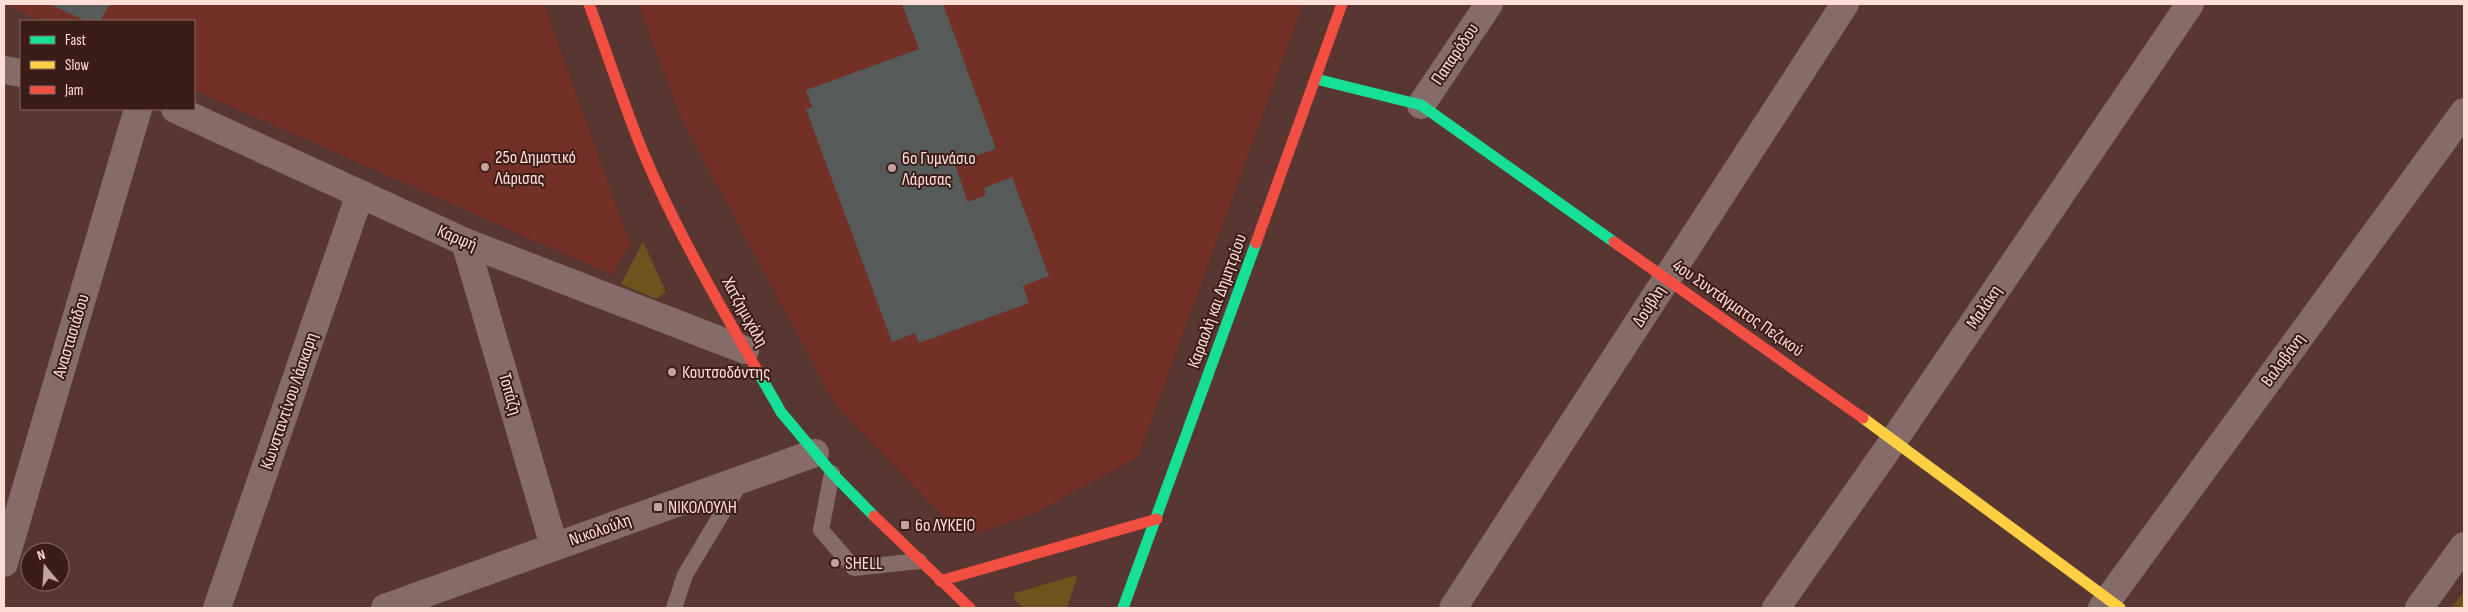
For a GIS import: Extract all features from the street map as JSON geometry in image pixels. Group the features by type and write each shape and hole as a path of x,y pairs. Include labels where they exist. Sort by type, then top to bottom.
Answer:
{"street":[{"name":"Χατζημιχάλη","path":"588,4 648,164 745,350 781,412 823,463 919,561 970,608"},
{"name":"Καραολή και Δημητρίου","path":"1123,608 1158,518 1342,4"},
{"name":"Παπαρόδου","path":"1421,105 1489,4"},
{"name":"Δούβλη","path":"1453,608 1845,4"},
{"name":"Μαλάκη","path":"1776,608 1894,440 2190,4"},
{"path":"4,70 20,73"},
{"name":"4ου Συντάγματος Πεζικού","path":"1316,79 1421,105 1894,440 2110,606"},
{"name":"Αναστασιάδου","path":"4,563 138,110"},
{"name":"Καρφή","path":"177,110 465,242 745,350"},
{"name":"Βαλαβάνη","path":"2110,606 2464,112"},
{"name":"Κωνσταντίνου Λάσκαρη","path":"217,608 360,194"},
{"name":"Τοπάζη","path":"465,242 554,546"},
{"name":"Νικολούλη","path":"385,608 742,480 823,463"},
{"path":"940,581 1158,518"},
{"path":"2420,608 2464,546"}],"lane":[{"path":"823,463 820,530 854,568 919,561"},
{"path":"674,608 685,575 742,480"}],"shaded area":[{"name":"25ο Δημοτικό Λάρισας","path":"4,4 544,4 630,244 612,275 195,90 195,20 38,20"},
{"path":"638,4 1303,4 1138,457 1035,513 978,533 957,531 835,404 681,118"},
{"path":"643,242 666,292 656,299 621,284"},
{"path":"1073,576 1077,577 1067,608 1023,608 1014,599 1015,593"},
{"path":"2464,591 2464,608 2452,608"}],"building":[{"path":"49,4 110,4 101,20 84,20"},
{"name":"6ο Γυμνάσιο Λάρισας","path":"902,4 943,4 996,149 972,157 970,153 953,159 968,202 986,195 984,188 1012,177 1049,276 1023,286 1029,303 919,343 915,333 892,342 806,109 812,107 806,90 919,49"}],"traffic: fast":[{"path":"1316,79 1421,105 1614,242"},
{"path":"1123,608 1256,243"},
{"path":"757,370 781,412 832,473 874,516"}],"traffic: slow":[{"path":"1863,418 2120,608"}],"traffic: jam":[{"path":"589,4 637,137 663,197 693,256 757,370"},
{"path":"1256,243 1342,4"},
{"path":"1614,242 1863,418"},
{"path":"874,516 970,608"},
{"path":"940,581 1157,519"}],"place":[{"name":"25ο Δημοτικό Λάρισας","path":"485,167"},
{"name":"6ο Γυμνάσιο Λάρισας","path":"892,168"},
{"name":"Κουτσοδόντης","path":"672,372"},
{"name":"ΝΙΚΟΛΟΥΛΗ","path":"658,507"},
{"name":"6o ΛΥΚΕΙΟ","path":"905,525"},
{"name":"SHELL","path":"835,563"}]}
